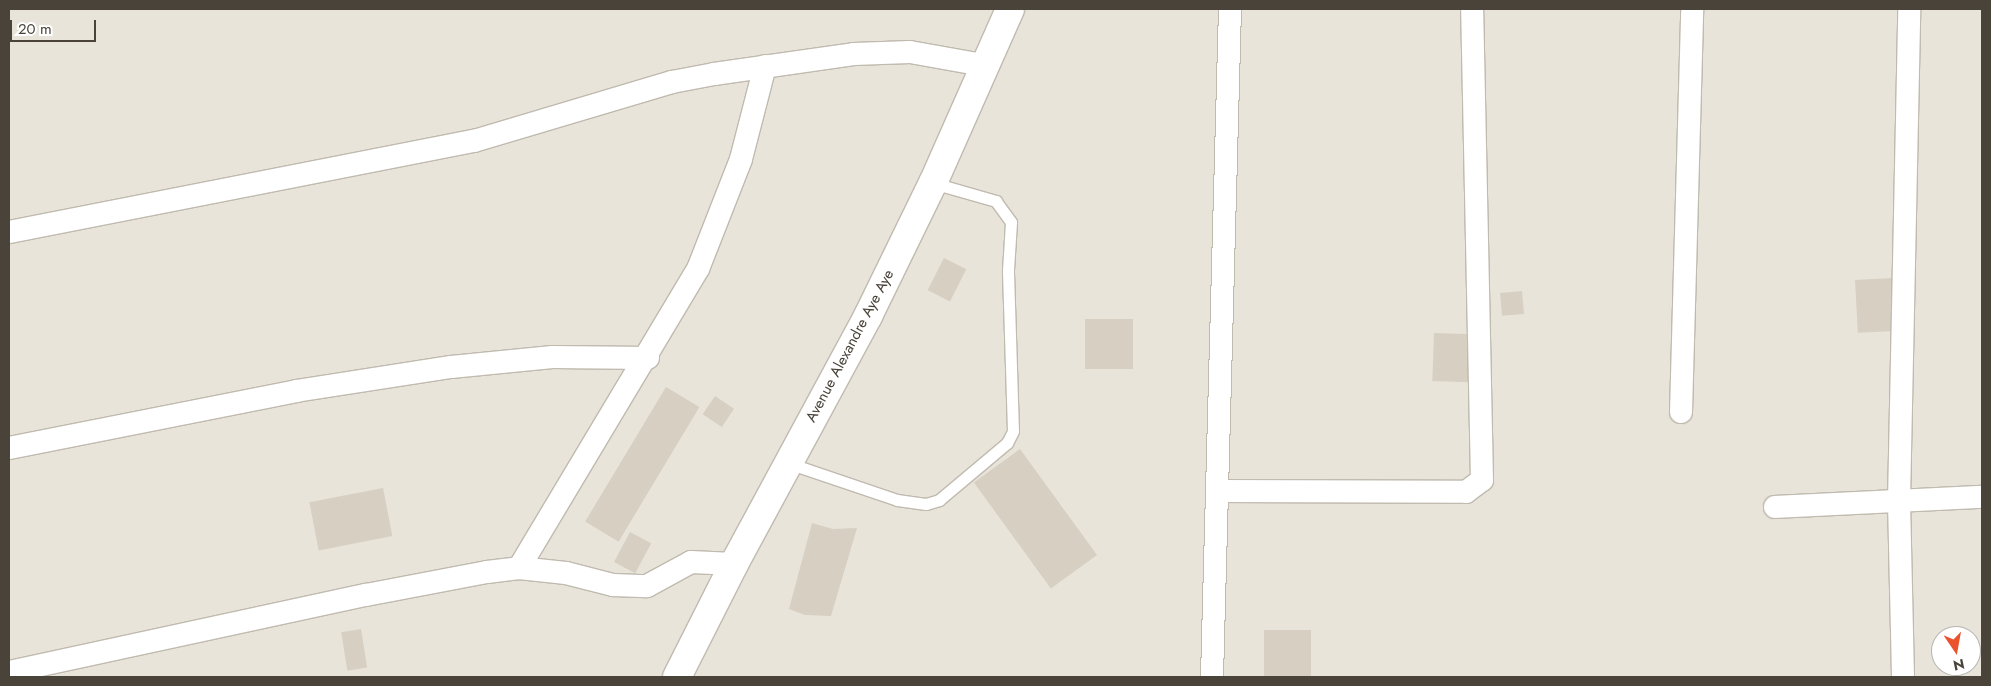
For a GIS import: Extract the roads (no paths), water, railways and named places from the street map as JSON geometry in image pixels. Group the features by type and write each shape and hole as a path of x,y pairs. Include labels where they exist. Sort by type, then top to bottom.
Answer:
{"street":[{"name":"Avenue Alexandre Aye Aye","path":"678,677 734,564 868,316 933,183 983,65 1010,9"},
{"path":"1212,677 1230,9"},
{"path":"1217,490 1466,492 1482,480 1472,9"},
{"path":"1681,412 1692,9"},
{"path":"1903,677 1899,501 1909,9"},
{"path":"9,232 474,141 672,82 765,66 854,54 910,52 983,65"},
{"path":"518,568 648,358 698,269 741,159 765,66"},
{"path":"9,448 296,391 451,367 553,357 648,358"},
{"path":"1775,507 1982,498"},
{"path":"9,672 366,595 518,568 566,573 612,585 647,586 691,562 734,564"}],"lane":[{"path":"788,463 897,500 926,504 939,500 1007,443 1012,431 1008,270 1011,222 996,201 933,183"}]}
